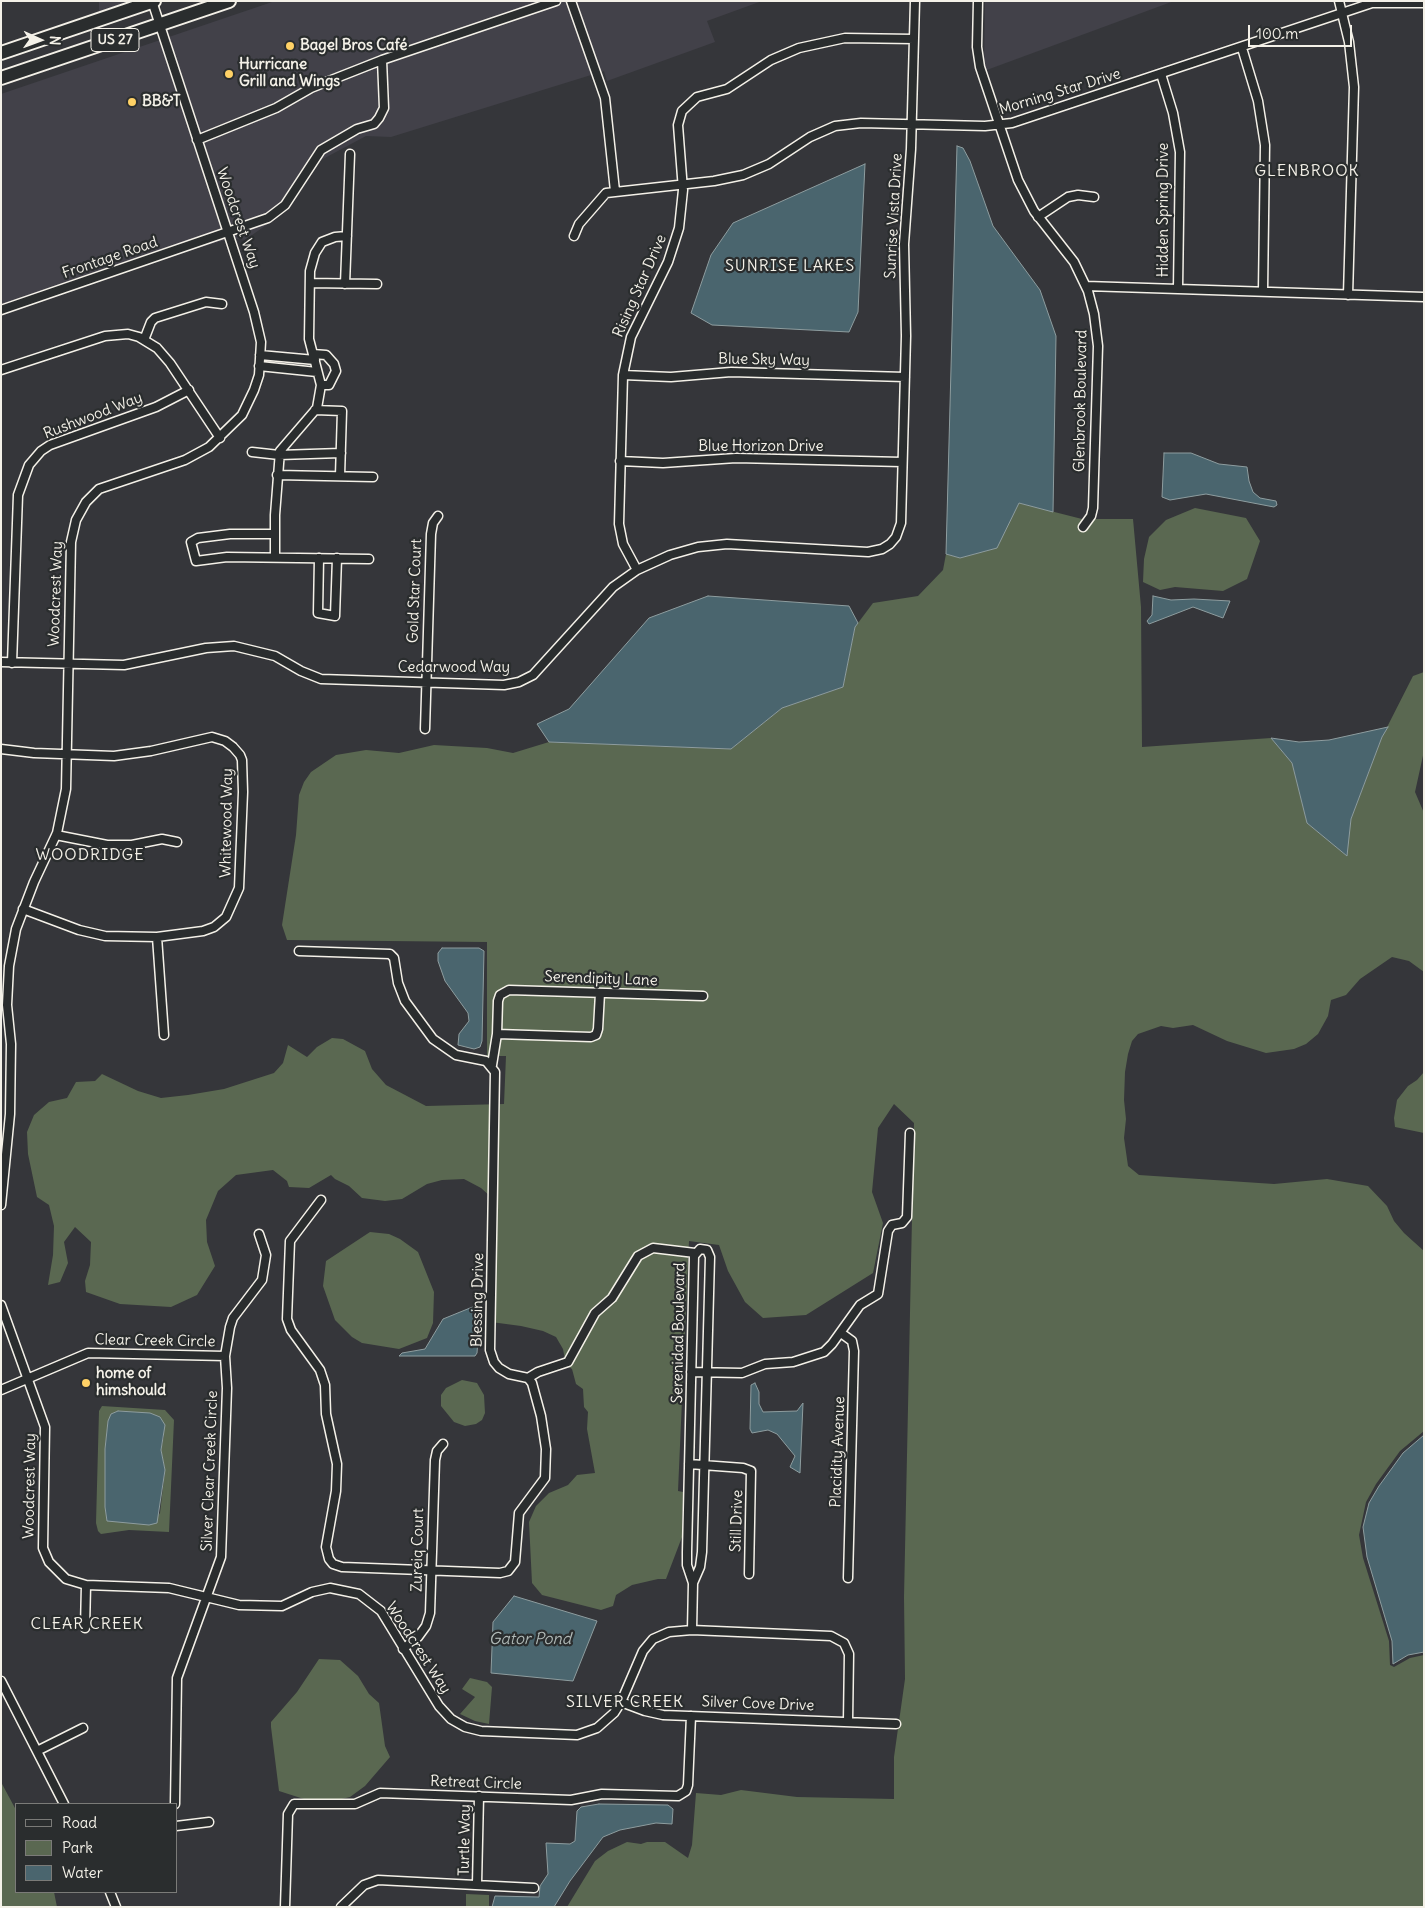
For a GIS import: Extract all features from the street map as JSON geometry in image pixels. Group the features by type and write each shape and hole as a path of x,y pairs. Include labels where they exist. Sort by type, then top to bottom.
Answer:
{"highway":[{"name":"US 27","path":"1,78 229,1"},
{"name":"US 27","path":"1,53 153,2"}],"street":[{"path":"197,140 276,108 311,88 382,60 556,1"},
{"path":"571,1 605,98 615,191 606,192 579,224 574,236"},
{"name":"Sunrise Vista Drive","path":"902,462 905,377 904,244 912,125 915,1"},
{"name":"Glenbrook Boulevard","path":"978,1 979,60 1021,187 1038,217 1070,256 1086,286 1094,314 1098,346 1093,508 1091,516 1084,527"},
{"path":"1339,1 1351,54 1354,98 1348,294"},
{"name":"Woodcrest Way","path":"1,1205 8,1146 11,1085 7,1005 8,966 14,936 56,835 65,798 68,755 71,542 76,520 86,502 108,485 186,460 220,438 232,426 248,404 254,390 260,366 261,342 254,312 153,2"},
{"name":"Morning Star Drive","path":"615,191 724,180 752,172 777,160 810,137 835,126 861,123 1000,125 1038,116 1376,2 1424,3"},
{"name":"Rising Star Drive","path":"638,570 626,550 620,531 623,376 631,337 675,244 681,220 683,184 678,125 682,111 691,101 727,89 771,60 809,45 845,38 914,39"},
{"path":"1242,48 1258,101 1265,145 1263,291"},
{"name":"Frontage Road","path":"1,310 268,218 279,210 295,191 320,150 357,130 374,124 384,108 382,60"},
{"name":"Hidden Spring Drive","path":"1160,74 1173,113 1180,152 1178,288"},
{"path":"345,284 350,154"},
{"path":"1038,217 1068,197 1078,195 1094,197"},
{"path":"275,557 279,454 315,410 320,385 309,339 310,283 315,254 322,242 335,237 347,236"},
{"path":"310,283 377,284"},
{"path":"1086,286 1424,297"},
{"path":"144,340 151,322 155,318 206,302 222,304"},
{"path":"1,370 105,336 128,334 144,340 157,348 166,358 220,438"},
{"path":"260,355 314,357 326,355 334,364 336,371 329,385 320,385"},
{"path":"260,366 317,372"},
{"name":"Blue Sky Way","path":"623,376 671,377 731,372 905,377"},
{"name":"Rushwood Way","path":"12,663 18,495 29,465 41,450 50,445 156,407 189,390"},
{"path":"315,410 342,411 340,476"},
{"path":"252,452 279,454 341,453"},
{"name":"Blue Horizon Drive","path":"620,461 662,463 736,458 902,462"},
{"name":"Cedarwood Way","path":"1,662 124,665 206,648 234,646 275,656 301,671 321,679 512,684 526,679 544,665 607,593 638,570 679,552 717,544 868,552 882,550 893,541 900,528 902,462"},
{"path":"277,475 373,477"},
{"name":"Gold Star Court","path":"425,729 431,534 433,523 438,516"},
{"path":"275,534 230,534 198,538 191,542 196,561 227,557 369,559"},
{"path":"319,558 318,613 335,616 337,558"},
{"name":"Whitewood Way","path":"24,909 93,934 157,938 203,931 214,927 231,910 240,882 243,792 240,755 225,741 212,737 134,754 68,755"},
{"path":"1,749 68,755"},
{"path":"56,835 107,845 132,845 164,839 177,842"},
{"path":"157,938 164,1036"},
{"path":"299,951 390,954 394,958 398,983 405,1001 433,1038 451,1053 482,1060 492,1065"},
{"name":"Serendipity Lane","path":"500,995 509,990 703,996"},
{"path":"497,1034 591,1037 596,1035 598,1029 600,993"},
{"name":"Blessing Drive","path":"500,995 492,1065 496,1079 490,1350 494,1362 502,1371 528,1378"},
{"path":"1,1085 11,1085"},
{"path":"692,1372 742,1373 765,1364 793,1362 824,1352 841,1333 860,1305 878,1294 888,1231 892,1225 902,1223 907,1217 910,1133"},
{"path":"322,1200 290,1241 287,1319 290,1330 320,1370 325,1385 326,1414 337,1464 336,1491 326,1547 327,1556 333,1564 342,1567 502,1572 514,1565 517,1517 544,1481 546,1472 546,1442 534,1386 528,1378 538,1372 568,1362 595,1313 612,1298 638,1256 653,1248 695,1253"},
{"name":"Silver Clear Creek Circle","path":"175,1803 177,1678 220,1562 223,1546 227,1388 225,1356 230,1327 234,1318 262,1280 266,1255 259,1234"},
{"name":"Serenidad Boulevard","path":"692,1630 694,1583 700,1567 702,1552 705,1465 710,1256 709,1252 704,1249 698,1250 695,1253 687,1552 687,1565 694,1583"},
{"name":"Woodcrest Way","path":"1,1305 45,1427 44,1548 49,1562 62,1576 75,1583 169,1588 230,1604 272,1606 291,1604 320,1589 346,1590 359,1594 381,1611 439,1706 451,1719 465,1727 481,1731 577,1735 592,1730 606,1721 621,1702 643,1651 653,1639 668,1632 692,1630 828,1636 844,1643 849,1654 848,1721"},
{"name":"Placidity Avenue","path":"841,1333 852,1341 854,1351 848,1578"},
{"name":"Clear Creek Circle","path":"1,1390 96,1352 225,1356"},
{"name":"Zureiq Court","path":"404,1649 418,1638 428,1620 432,1570 435,1460 437,1451 443,1444"},
{"name":"Still Drive","path":"689,1464 743,1468 751,1471 749,1574"},
{"path":"85,1628 86,1585"},
{"path":"1,1681 63,1803"},
{"name":"Silver Cove Drive","path":"621,1702 651,1713 896,1724"},
{"name":"Retreat Circle","path":"286,1907 288,1814 294,1804 355,1804 380,1793 571,1800 602,1794 681,1795 686,1791 689,1781 691,1716"},
{"path":"37,1751 82,1728"},
{"name":"Turtle Way","path":"477,1884 479,1796"},
{"path":"178,1826 208,1822"},
{"path":"341,1907 359,1888 373,1881 477,1884 534,1888"},
{"path":"110,1893 116,1907"}],"shaded area":[{"path":"99,1 132,1 99,12"},
{"path":"275,1 762,1 707,21 715,42 607,81 604,71 391,137 366,136 321,160 279,216 245,240 232,238 1,306 1,94"},
{"path":"985,1 1174,1 984,71"}],"green space":[{"path":"1019,503 1082,519 1133,519 1141,607 1142,747 1271,738 1292,763 1307,823 1346,855 1351,819 1382,737 1413,676 1424,672 1424,751 1415,792 1424,813 1424,972 1409,961 1392,957 1360,979 1346,995 1331,1000 1328,1016 1318,1034 1306,1044 1294,1049 1266,1053 1227,1041 1193,1025 1173,1028 1161,1026 1138,1034 1132,1041 1125,1072 1124,1100 1126,1119 1124,1138 1128,1166 1139,1175 1274,1184 1327,1179 1368,1186 1387,1206 1394,1221 1404,1233 1424,1251 1424,1431 1400,1451 1376,1484 1366,1502 1359,1535 1363,1558 1389,1641 1390,1665 1394,1667 1410,1658 1424,1655 1424,1907 567,1907 595,1861 608,1851 627,1842 641,1844 665,1842 688,1858 692,1845 696,1793 721,1795 741,1790 797,1797 894,1799 894,1757 905,1679 904,1597 914,1123 894,1104 878,1128 872,1192 883,1223 873,1273 806,1315 763,1318 745,1302 728,1271 719,1245 689,1241 678,1491 683,1492 682,1537 666,1579 632,1585 616,1595 613,1606 601,1610 542,1595 532,1583 529,1522 536,1506 549,1493 568,1485 577,1475 595,1473 587,1429 588,1412 584,1407 583,1389 576,1384 572,1369 566,1365 563,1349 556,1337 543,1331 491,1322 491,1197 481,1188 464,1179 442,1180 427,1184 402,1199 385,1201 362,1198 349,1186 331,1175 309,1188 289,1187 287,1181 273,1170 236,1175 218,1191 206,1220 207,1242 215,1266 197,1295 171,1307 120,1304 86,1292 85,1281 90,1265 91,1242 75,1227 64,1242 68,1263 60,1282 48,1285 53,1255 54,1226 49,1205 37,1197 28,1154 27,1132 34,1115 49,1102 67,1098 76,1082 95,1081 102,1074 138,1091 161,1098 224,1089 274,1073 283,1063 288,1045 307,1057 317,1047 332,1038 343,1039 365,1051 372,1069 386,1085 426,1106 504,1104 506,1056 487,1056 487,942 287,940 282,925 296,835 299,795 304,782 311,772 336,755 366,750 399,753 434,745 487,748 513,753 549,742 731,749 782,708 843,687 855,627 873,603 918,596 943,570 946,554 960,558 996,548"},
{"path":"1195,508 1246,518 1260,541 1247,579 1223,591 1175,587 1160,590 1143,582 1144,559 1149,537 1166,520"},
{"path":"1424,1072 1424,1133 1395,1127 1394,1118 1397,1100 1408,1086"},
{"path":"370,1232 389,1234 400,1239 418,1252 434,1292 433,1323 427,1338 399,1349 362,1343 352,1337 335,1320 323,1286 326,1261"},
{"path":"462,1380 477,1383 484,1395 485,1413 482,1420 476,1424 465,1426 454,1422 441,1406 441,1395 446,1388"},
{"path":"102,1406 165,1410 174,1420 169,1532 129,1530 101,1534 98,1531 96,1523 99,1411","holes":["118,1411 141,1413 164,1435 161,1450 165,1470 160,1513 150,1525 128,1522 106,1514 105,1449 108,1421"]},
{"path":"319,1659 340,1660 358,1676 369,1694 379,1703 385,1746 390,1757 365,1786 350,1797 334,1801 307,1800 279,1791 271,1727 271,1722 297,1692"},
{"path":"470,1678 487,1682 492,1687 489,1724 475,1721 460,1714 475,1697 462,1689"},
{"path":"1,1782 15,1808 15,1893 54,1893 57,1907 1,1907"},
{"path":"466,1894 489,1895 489,1907 466,1907"}],"water":[{"path":"957,146 963,148 970,161 993,226 1040,290 1056,336 1053,512 1019,503 997,548 960,558 946,554"},
{"path":"865,164 858,312 849,332 712,325 691,313 711,255 733,223"},
{"path":"1164,453 1191,453 1219,464 1247,467 1253,492 1260,498 1276,501 1277,505 1274,507 1206,494 1170,500 1162,497"},
{"path":"708,596 849,606 858,623 855,627 843,687 782,708 731,749 549,742 537,724 569,709 649,618"},
{"path":"1153,596 1171,600 1230,601 1223,618 1193,607 1149,624 1147,621 1152,615"},
{"path":"1388,727 1382,737 1351,819 1347,856 1307,823 1292,763 1271,738 1299,742 1329,740"},
{"path":"442,948 479,948 484,951 482,1041 480,1047 474,1049 458,1045 459,1034 469,1021 468,1013 445,981 438,961 438,953"},
{"path":"475,1306 479,1307 480,1311 477,1353 475,1356 399,1356 402,1353 425,1349 443,1319"},
{"path":"755,1383 759,1392 759,1404 763,1412 797,1411 803,1403 800,1473 790,1467 795,1456 777,1434 768,1430 752,1433 750,1429 751,1385"},
{"path":"118,1411 150,1413 160,1417 165,1425 161,1450 165,1470 157,1523 149,1525 107,1521 105,1507 105,1449 108,1421 111,1414"},
{"path":"1424,1435 1424,1652 1408,1655 1393,1664 1392,1641 1367,1557 1363,1527 1369,1503 1379,1486 1403,1453"},
{"name":"Gator Pond","path":"514,1596 597,1621 573,1681 491,1673 493,1622"},
{"path":"599,1804 668,1805 673,1809 672,1824 656,1823 620,1830 603,1837 570,1881 554,1907 492,1907 495,1896 539,1897 540,1886 548,1874 546,1843 570,1844 575,1841 577,1811 581,1807"}],"place":[{"name":"Bagel Bros Café","path":"290,46"},
{"name":"Hurricane Grill and Wings","path":"229,74"},
{"name":"BB&T","path":"132,102"},
{"name":"home of himshould","path":"86,1383"}],"district":[{"name":"GLENBROOK","path":"1307,171"},
{"name":"SUNRISE LAKES","path":"790,266"},
{"name":"WOODRIDGE","path":"90,855"},
{"name":"CLEAR CREEK","path":"87,1624"},
{"name":"SILVER CREEK","path":"625,1702"}]}
